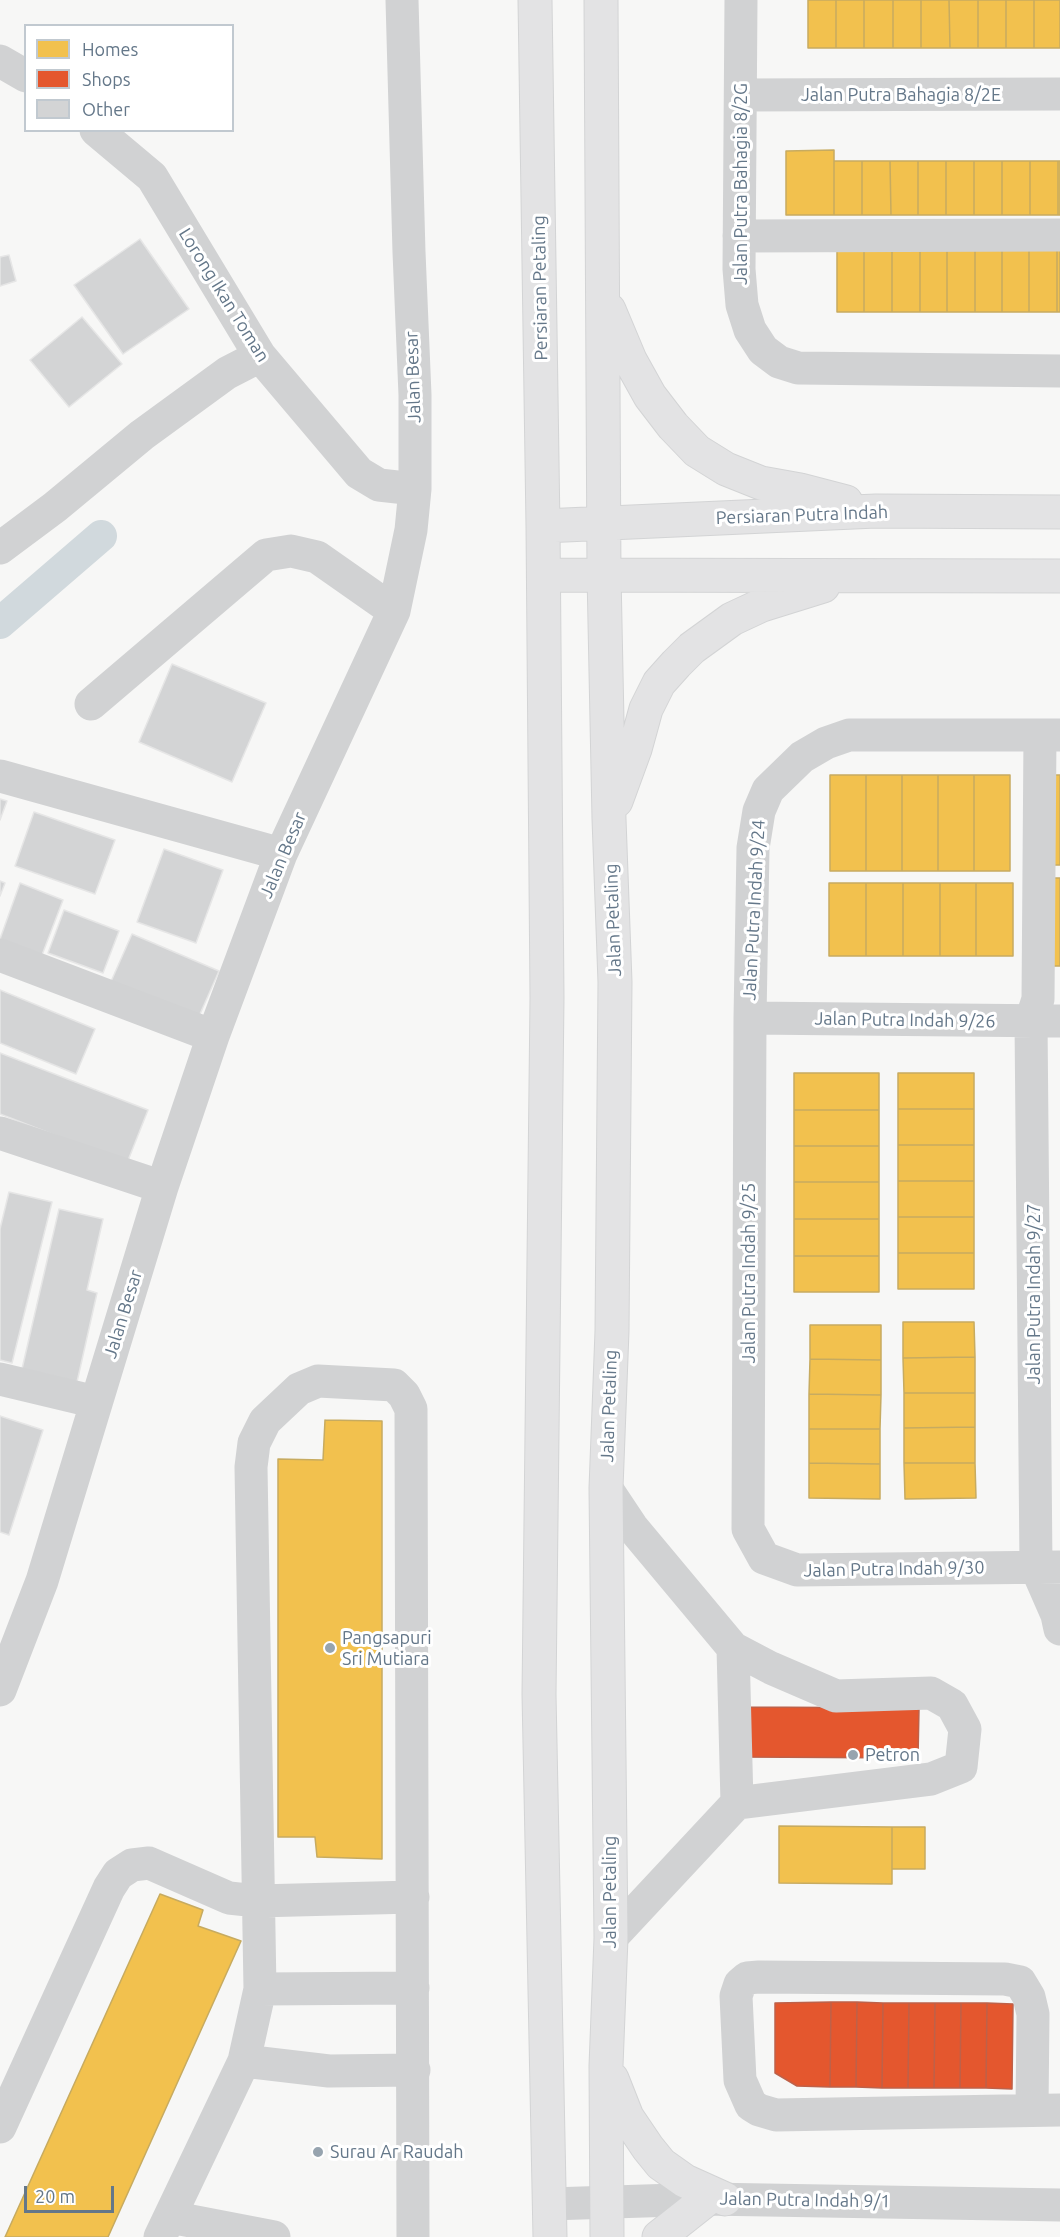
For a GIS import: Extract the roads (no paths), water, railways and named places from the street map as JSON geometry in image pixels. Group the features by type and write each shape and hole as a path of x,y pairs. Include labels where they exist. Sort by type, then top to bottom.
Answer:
{"main road":[{"name":"Persiaran Petaling","path":"535,0 544,575"},
{"path":"601,0 604,574"},
{"path":"603,295 630,360 650,396 673,426 697,451 726,469 761,483 800,490 876,511"},
{"name":"Persiaran Putra Indah","path":"543,525 876,511 1060,512"},
{"name":"Jalan Petaling","path":"604,574 615,982 612,1331 606,1488 611,1938 606,2066 607,2237"},
{"path":"550,2237 539,1694 547,998 544,575 1060,576"},
{"path":"609,819 646,709 658,683 692,648 732,619 762,605 815,588 878,577"},
{"path":"606,2066 627,2117 661,2164 716,2199 659,2237"}],"street":[{"name":"Jalan Besar","path":"0,1690 10,1632 42,1581 162,1187 213,1036 281,854 394,611 411,531 415,489 415,395 402,0"},
{"name":"Jalan Putra Bahagia 8/2G","path":"741,0 739,236 742,305 750,330 763,350 779,362 798,368 825,370 1060,371"},
{"path":"0,61 24,75"},
{"name":"Jalan Putra Bahagia 8/2E","path":"741,95 1060,94"},
{"name":"Lorong Ikan Toman","path":"98,132 152,177 260,356 359,473 379,485 415,489"},
{"path":"739,236 1060,235"},
{"path":"0,548 55,507 142,435 227,373 260,356"},
{"path":"92,704 266,555 291,551 317,557 394,611"},
{"name":"Jalan Putra Indah 9/24","path":"750,1018 753,848 759,811 768,790 802,757 826,743 849,735 1050,735"},
{"name":"Jalan Putra Indah 9/27","path":"1048,1567 1045,1021 1038,999 1050,735"},
{"path":"0,776 281,854"},
{"path":"0,955 213,1036"},
{"name":"Jalan Putra Indah 9/26","path":"750,1018 1045,1021"},
{"name":"Jalan Putra Indah 9/25","path":"748,1529 750,1018"},
{"path":"0,1133 162,1187"},
{"path":"0,1379 96,1401"},
{"path":"274,2237 165,2227 244,2061 260,1989 251,1467 254,1443 265,1421 299,1389 318,1381 394,1385 404,1395 411,1409 413,2237"},
{"path":"606,1488 632,1527 733,1648 771,1668 836,1695 931,1693 952,1705 965,1729 961,1767 931,1779 737,1803 611,1938"},
{"name":"Jalan Putra Indah 9/30","path":"748,1529 764,1558 797,1570 1048,1567"},
{"path":"1048,1567 1060,1629"},
{"path":"733,1648 737,1803"},
{"path":"0,2127 109,1888 118,1874 132,1865 149,1863 229,1898 257,1901 413,1897"},
{"path":"759,1977 1005,1978 1020,1982 1029,1996 1033,2014 1046,2109 776,2115 759,2110 751,2105 740,2080 736,1995 740,1984 747,1978 759,1977"},
{"path":"260,1989 413,1988"},
{"path":"244,2061 329,2071 414,2070"},
{"name":"Jalan Putra Indah 9/1","path":"550,2204 716,2199 1060,2205"}],"waterway":[{"path":"0,623 101,536"}],"place":[{"name":"Pangsapuri Sri Mutiara","path":"330,1648"},
{"name":"Petron","path":"853,1755"},
{"name":"Surau Ar Raudah","path":"318,2152"}]}
